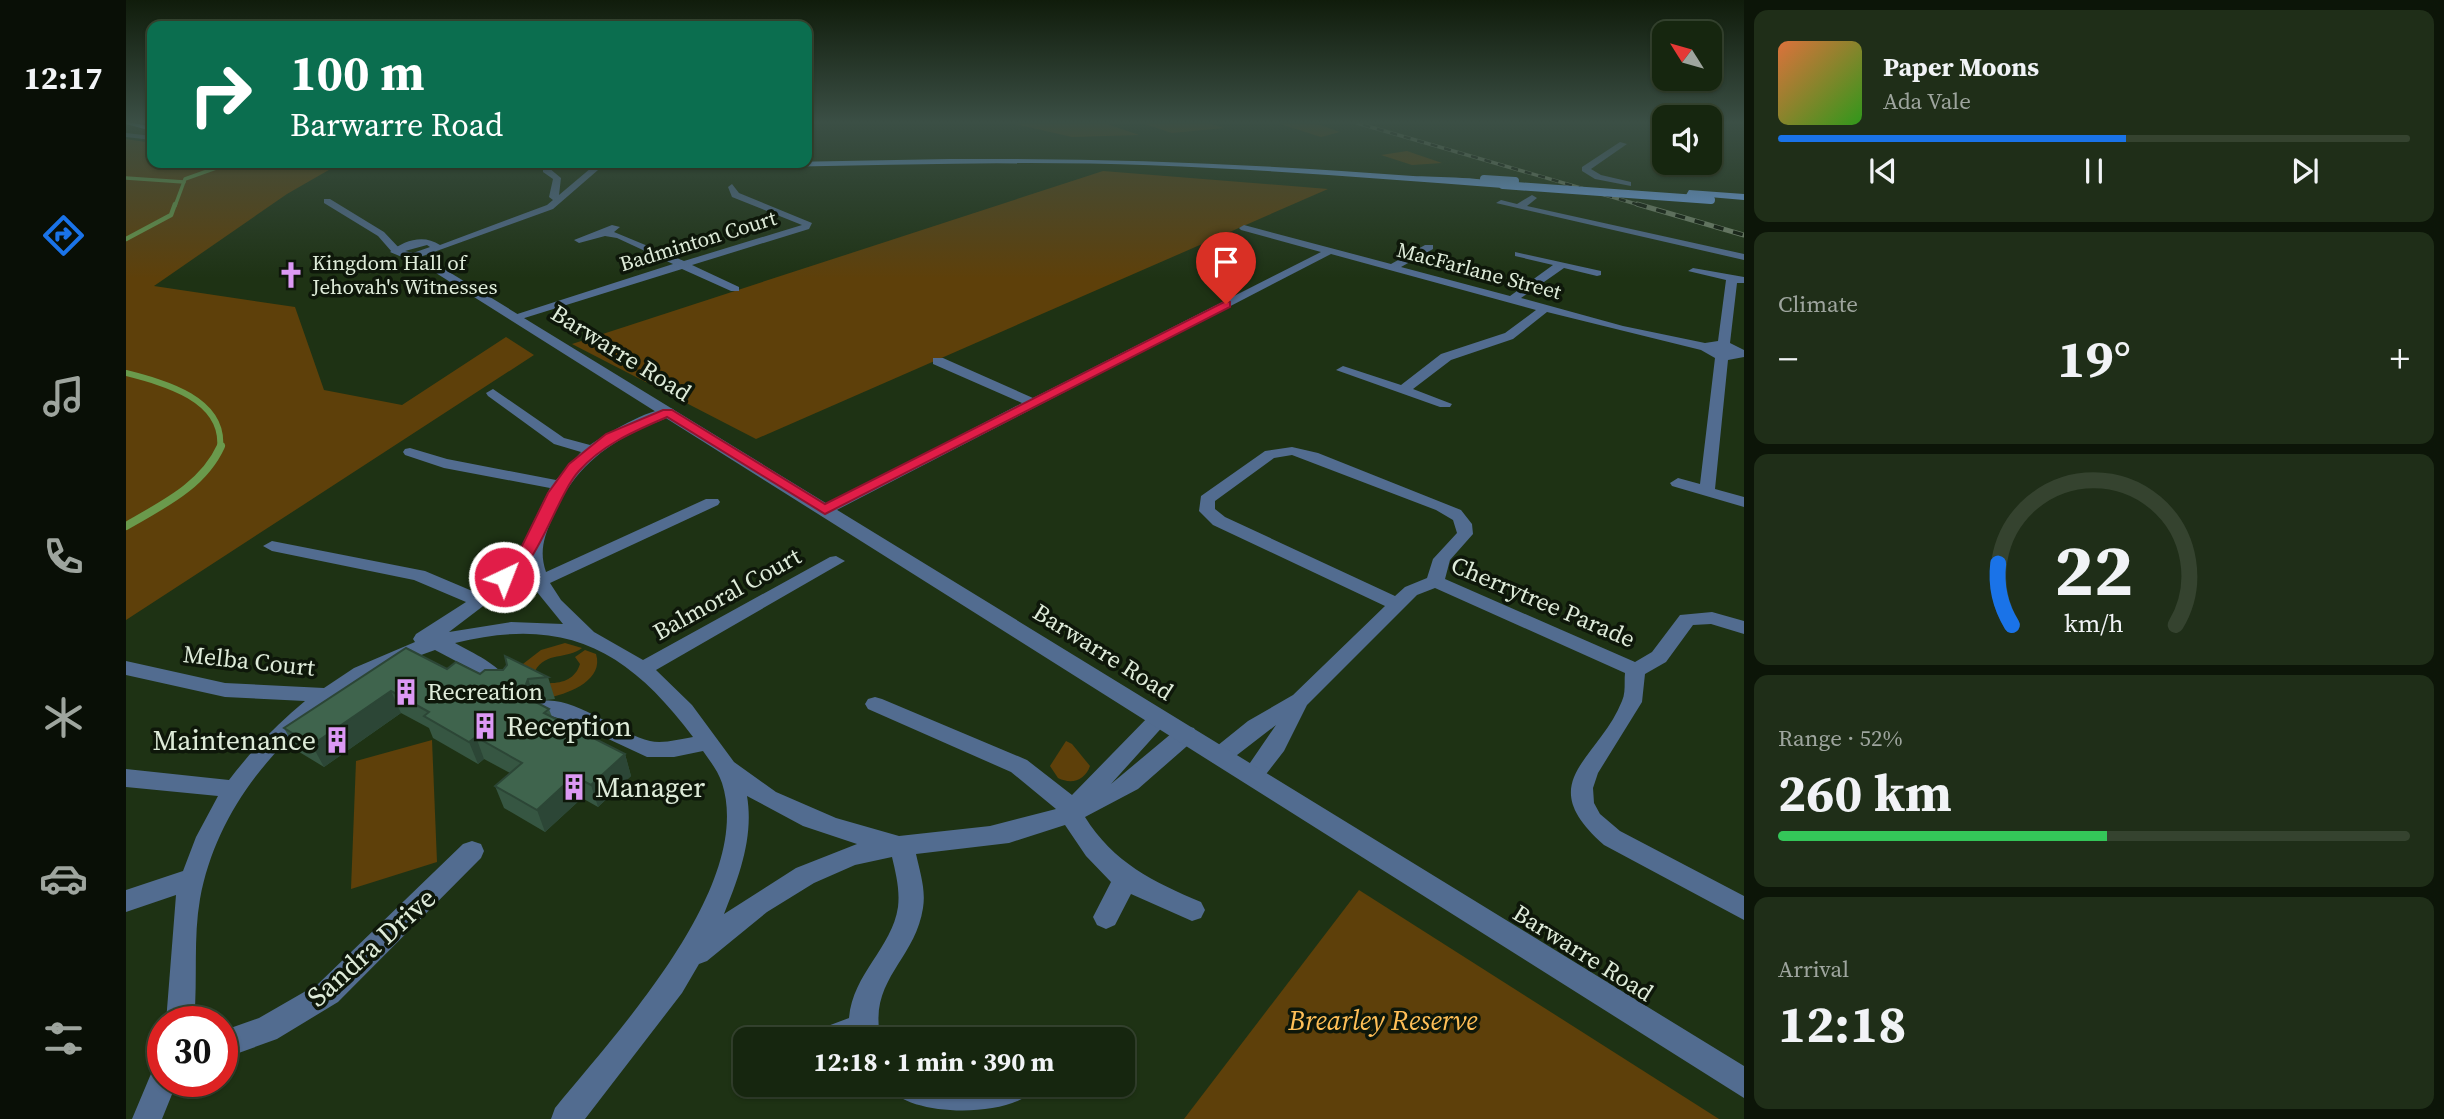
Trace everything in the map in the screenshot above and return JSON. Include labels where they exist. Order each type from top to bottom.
[{"type":"main road","points":[[1304,173],[1744,200]]},
{"type":"main road","points":[[1396,173],[1689,193],[1744,200]]},
{"type":"street","points":[[551,173],[557,178],[554,197]]},
{"type":"street","points":[[531,215],[579,173]]},
{"type":"street","points":[[327,201],[381,233],[416,243],[433,253],[531,215],[561,200],[587,173]]},
{"type":"street","points":[[1592,173],[1628,184]]},
{"type":"street","name":"Badminton Court","points":[[514,317],[806,227],[807,223],[735,195],[732,187]]},
{"type":"street","points":[[1519,207],[1532,198]]},
{"type":"street","points":[[1501,203],[1744,257]]},
{"type":"street","points":[[579,240],[606,233],[618,225]]},
{"type":"street","name":"MacFarlane Street","points":[[1244,228],[1544,309],[1742,354]]},
{"type":"street","name":"Barwarre Road","points":[[381,233],[397,254],[407,256],[433,253],[514,317],[1744,1083]]},
{"type":"street","points":[[606,233],[621,236],[735,289]]},
{"type":"street","points":[[396,250],[416,243]]},
{"type":"street","points":[[1391,268],[1429,247]]},
{"type":"street","points":[[825,510],[1330,251]]},
{"type":"street","points":[[1520,254],[1597,273]]},
{"type":"street","points":[[1511,300],[1562,264]]},
{"type":"street","points":[[1693,271],[1738,279],[1723,350],[1707,492]]},
{"type":"street","points":[[1403,390],[1446,357],[1509,336],[1544,309]]},
{"type":"street","points":[[937,361],[1033,403]]},
{"type":"street","points":[[1343,370],[1445,404]]},
{"type":"street","points":[[493,393],[559,441],[593,451]]},
{"type":"street","points":[[181,1006],[184,916],[192,879],[212,829],[234,789],[285,729],[325,695],[443,627],[522,560],[560,485],[593,451],[672,415]]},
{"type":"street","points":[[1397,604],[1215,519],[1206,509],[1207,499],[1270,454],[1292,451],[1309,454],[1442,507],[1461,519],[1466,526],[1465,534],[1442,559],[1436,581]]},
{"type":"street","points":[[410,452],[444,463],[560,485]]},
{"type":"street","points":[[1678,483],[1744,502]]},
{"type":"street","points":[[540,581],[712,502]]},
{"type":"street","points":[[537,533],[533,553],[540,581],[560,610],[597,641],[642,669],[678,704],[730,773],[737,796],[733,846],[706,928],[693,954],[566,1119]]},
{"type":"street","points":[[272,546],[419,575],[477,600]]},
{"type":"street","name":"Balmoral Court","points":[[642,669],[836,561]]},
{"type":"street","name":"Cherrytree Parade","points":[[1220,755],[1256,727],[1300,700],[1411,591],[1436,581],[1636,670],[1659,657],[1687,619],[1712,618],[1744,628]]},
{"type":"street","points":[[383,661],[437,642],[484,631],[517,628],[570,632],[597,641]]},
{"type":"street","points":[[437,642],[478,664],[502,685]]},
{"type":"street","name":"Melba Court","points":[[126,668],[217,688],[325,695]]},
{"type":"street","points":[[1636,670],[1636,691],[1632,702],[1581,786],[1583,809],[1612,838],[1744,909]]},
{"type":"street","name":"Cherrytree Parade","points":[[1252,775],[1276,745],[1300,700]]},
{"type":"street","points":[[875,704],[1019,766],[1071,810],[1090,847],[1125,880],[1192,910]]},
{"type":"street","points":[[545,707],[581,717],[647,749],[712,750],[741,780],[765,796],[816,820],[902,847]]},
{"type":"street","points":[[1071,810],[1159,718]]},
{"type":"street","points":[[665,992],[712,938],[772,897],[809,876],[861,853],[995,836],[1027,828],[1122,789],[1186,734]]},
{"type":"street","points":[[126,778],[234,789]]},
{"type":"street","points":[[865,1027],[866,992],[898,940],[910,909],[911,892],[902,847]]},
{"type":"street","name":"Sandra Drive","points":[[238,1039],[276,1025],[328,993],[472,851]]},
{"type":"street","points":[[126,901],[192,879]]},
{"type":"street","points":[[1106,917],[1125,880]]},
{"type":"street","points":[[147,1119],[156,1097]]},
{"type":"street","points":[[922,1097],[942,1109],[964,1115],[1003,1097]]},
{"type":"green space","points":[[126,173],[323,173],[287,194],[154,286],[295,307],[324,390],[402,405],[506,337],[534,355],[126,620]]},
{"type":"green space","points":[[1096,173],[1131,173],[1328,189],[756,439],[572,344]]},
{"type":"green space","points":[[565,643],[582,648],[551,658],[535,671],[519,667],[541,650]]},
{"type":"green space","points":[[585,650],[596,654],[597,663],[591,678],[568,692],[551,697],[545,683],[562,682],[575,674],[580,664],[575,657]]},
{"type":"green space","points":[[432,740],[437,862],[351,889],[356,761]]},
{"type":"green space","points":[[1066,741],[1072,744],[1090,766],[1085,775],[1073,781],[1058,778],[1050,766]]},
{"type":"green space","name":"Brearley Reserve","points":[[1359,890],[1719,1119],[1184,1119]]},
{"type":"building","points":[[406,648],[447,669],[456,662],[480,674],[485,670],[503,670],[507,665],[505,656],[548,677],[528,679],[525,687],[529,692],[524,696],[549,709],[544,713],[625,754],[591,785],[574,776],[537,810],[495,786],[522,763],[476,737],[469,742],[424,716],[429,712],[391,691],[312,745],[284,728]]},
{"type":"waterway","points":[[184,182],[185,179],[201,173]]},
{"type":"waterway","points":[[126,178],[184,182]]},
{"type":"waterway","points":[[175,206],[184,182]]},
{"type":"waterway","points":[[126,239],[171,215],[175,204]]},
{"type":"waterway","points":[[126,373],[174,388],[203,405],[213,417],[219,431],[220,448]]},
{"type":"waterway","points":[[126,526],[193,483],[220,448]]},
{"type":"railway","points":[[1530,173],[1643,206]]},
{"type":"railway","points":[[1637,204],[1744,235]]},
{"type":"place","name":"Kingdom Hall of Jehovah's Witnesses","points":[[291,275]]},
{"type":"place","name":"Recreation","points":[[406,692]]},
{"type":"place","name":"Reception","points":[[485,726]]},
{"type":"place","name":"Maintenance","points":[[337,740]]},
{"type":"place","name":"Manager","points":[[574,787]]},
{"type":"route","points":[[504,577],[526,554],[555,493],[574,467],[611,437],[668,412],[825,510],[1226,304]]}]
